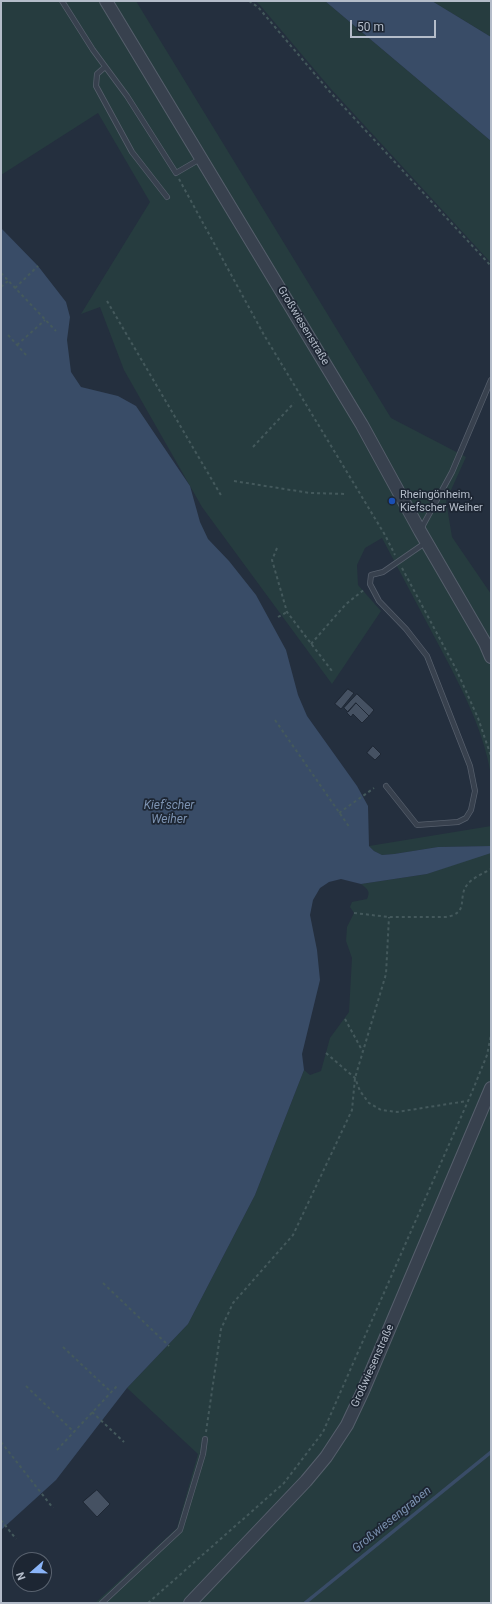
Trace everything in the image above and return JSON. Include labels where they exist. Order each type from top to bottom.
[{"type":"street","name":"Großwiesenstraße","points":[[106,1],[362,425],[420,531],[485,643],[491,657]]},
{"type":"street","name":"Großwiesenstraße","points":[[190,1603],[306,1481],[326,1456],[347,1425],[363,1391],[491,1088]]},
{"type":"lane","points":[[62,1],[127,96],[176,173],[202,158]]},
{"type":"lane","points":[[106,66],[97,74],[96,86],[132,152],[167,197]]},
{"type":"lane","points":[[420,531],[452,472],[491,380]]},
{"type":"lane","points":[[386,786],[417,825],[458,822],[466,818],[471,810],[475,791],[470,766],[427,656],[406,629],[379,601],[370,584],[371,575],[383,572],[427,542]]},
{"type":"lane","points":[[102,1603],[180,1530],[203,1454],[205,1439]]},
{"type":"path","points":[[248,1],[258,7],[330,92],[491,266]]},
{"type":"path","points":[[176,173],[264,335],[385,535],[456,669],[478,718],[491,756]]},
{"type":"path","points":[[15,288],[38,266]]},
{"type":"path","points":[[1,273],[56,331]]},
{"type":"path","points":[[1,287],[8,281]]},
{"type":"path","points":[[107,301],[222,497]]},
{"type":"path","points":[[17,345],[45,320]]},
{"type":"path","points":[[8,336],[27,356]]},
{"type":"path","points":[[254,447],[294,403]]},
{"type":"path","points":[[234,481],[310,493],[347,494]]},
{"type":"path","points":[[276,548],[272,560],[287,612],[332,671]]},
{"type":"path","points":[[311,644],[346,604],[370,584]]},
{"type":"path","points":[[278,617],[287,612]]},
{"type":"path","points":[[275,720],[350,828]]},
{"type":"path","points":[[339,813],[374,788]]},
{"type":"path","points":[[354,913],[389,917],[453,916],[458,913],[461,907],[466,886],[470,881],[491,869]]},
{"type":"path","points":[[205,1439],[221,1329],[233,1303],[293,1235],[352,1110],[355,1078],[386,974],[389,917]]},
{"type":"path","points":[[345,1019],[363,1052]]},
{"type":"path","points":[[148,1603],[284,1483],[323,1432],[468,1101],[487,1055],[491,1035]]},
{"type":"path","points":[[326,1053],[355,1078],[360,1090],[369,1103],[381,1110],[397,1112],[468,1101]]},
{"type":"path","points":[[103,1283],[169,1346]]},
{"type":"path","points":[[63,1347],[111,1392]]},
{"type":"path","points":[[26,1386],[74,1432]]},
{"type":"path","points":[[57,1450],[117,1386]]},
{"type":"path","points":[[92,1412],[124,1442]]},
{"type":"path","points":[[1,1442],[53,1508]]},
{"type":"path","points":[[1,1520],[16,1539]]},
{"type":"green space","points":[[1,1],[136,1],[391,418],[466,457],[446,501],[452,537],[491,594],[491,775],[482,740],[469,706],[453,672],[382,538],[365,548],[357,565],[358,585],[381,611],[332,684],[202,507],[124,370],[100,307],[81,314],[150,202],[98,113],[1,175]]},
{"type":"green space","points":[[255,1],[325,1],[491,141],[491,263],[331,89]]},
{"type":"green space","points":[[432,1],[491,1],[491,37]]},
{"type":"green space","points":[[491,826],[491,846],[438,847],[382,855],[374,851],[369,846]]},
{"type":"green space","points":[[487,853],[491,853],[491,1603],[95,1603],[177,1528],[198,1454],[127,1388],[188,1324],[255,1195],[304,1070],[310,1075],[321,1071],[330,1038],[349,1012],[352,958],[346,941],[347,927],[354,913],[350,907],[352,902],[367,899],[369,894],[368,890],[361,884],[427,874]]},
{"type":"water","points":[[325,1],[432,1],[491,37],[491,141]]},
{"type":"water","name":"Kief'scher Weiher","points":[[1,228],[38,266],[66,302],[70,317],[67,340],[71,372],[81,387],[118,396],[136,406],[190,486],[200,522],[208,539],[229,561],[256,595],[286,650],[298,695],[307,716],[357,786],[368,806],[369,846],[374,851],[382,855],[438,847],[491,846],[491,853],[427,874],[361,884],[341,879],[329,882],[320,888],[313,900],[310,915],[317,950],[320,980],[302,1054],[304,1070],[255,1195],[188,1324],[127,1388],[56,1480],[1,1530]]},
{"type":"building","points":[[348,689],[354,693],[341,709],[335,704]]},
{"type":"building","points":[[357,694],[374,710],[369,716],[356,703],[348,712],[344,708]]},
{"type":"building","points":[[356,703],[369,716],[362,723],[353,714],[351,717],[347,713]]},
{"type":"building","points":[[373,746],[381,754],[375,760],[367,753]]},
{"type":"building","points":[[97,1490],[110,1504],[97,1517],[83,1502]]},
{"type":"waterway","name":"Großwiesengraben","points":[[305,1603],[491,1452]]},
{"type":"place","name":"Rheingönheim, Kiefscher Weiher","points":[[392,501]]}]
